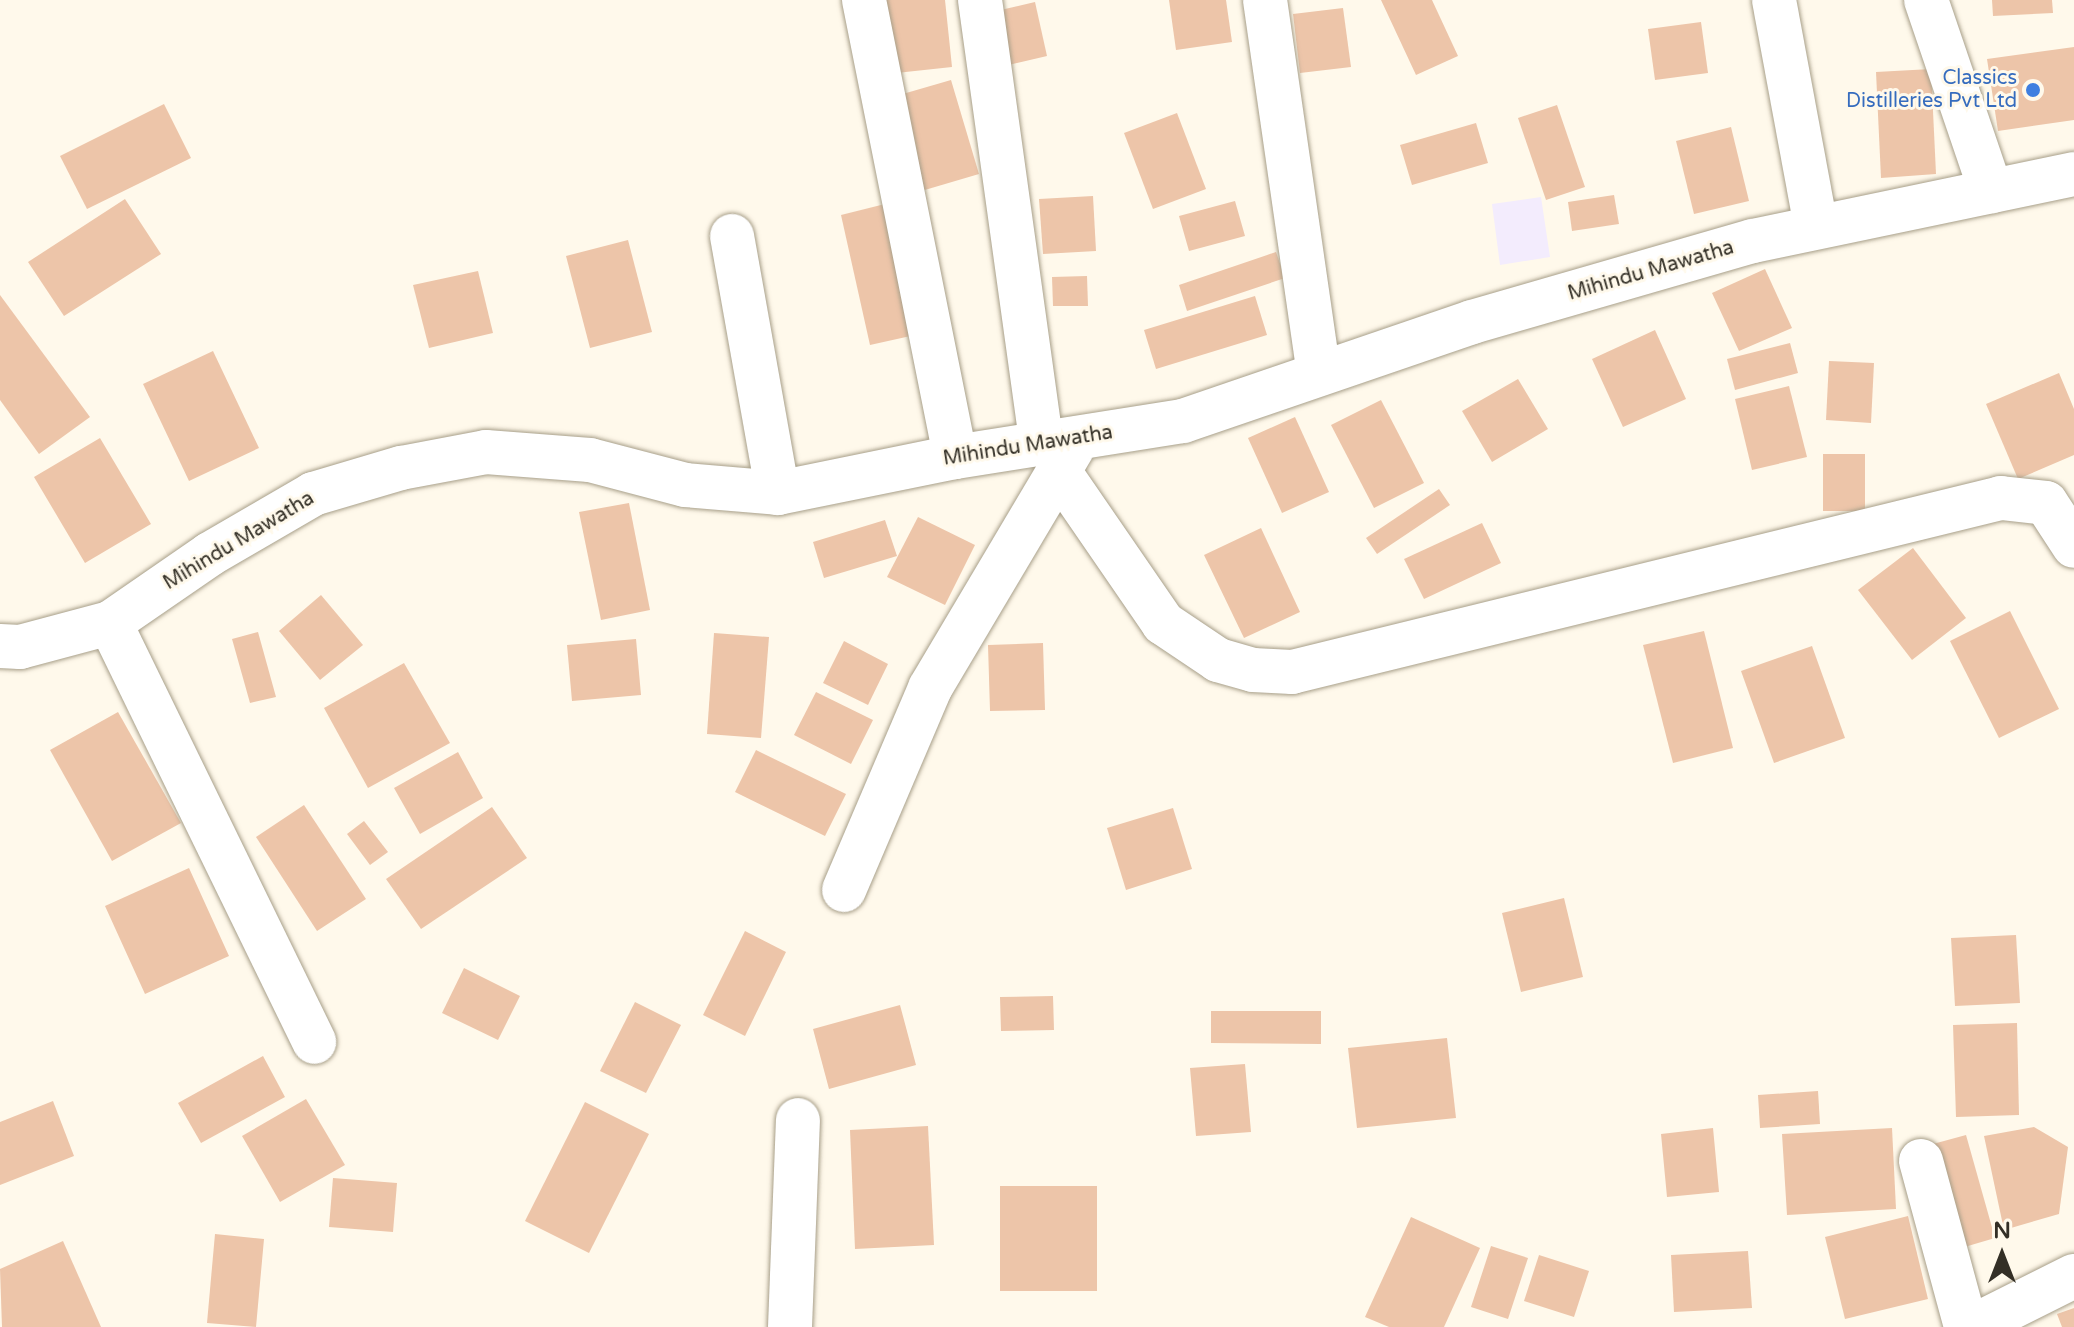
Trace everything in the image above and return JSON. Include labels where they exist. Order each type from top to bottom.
[{"type":"street","points":[[864,0],[955,457]]},
{"type":"street","points":[[980,0],[1060,451],[1163,623],[1218,660],[1253,670],[1292,672],[2001,498],[2046,503],[2074,546]]},
{"type":"street","points":[[1265,0],[1319,373]]},
{"type":"street","points":[[1774,0],[1816,226]]},
{"type":"street","points":[[1926,0],[1991,191]]},
{"type":"street","name":"Mihindu Mawatha","points":[[0,646],[20,647],[110,623],[210,554],[313,494],[401,468],[486,452],[590,460],[685,485],[778,493],[955,457],[1060,451],[1183,421],[1472,322],[1753,241],[2074,174]]},
{"type":"street","points":[[732,236],[778,493]]},
{"type":"street","points":[[844,890],[930,688],[1060,451]]},
{"type":"street","points":[[110,623],[314,1042]]},
{"type":"street","points":[[790,1327],[798,1120]]},
{"type":"street","points":[[1921,1161],[1966,1327]]},
{"type":"street","points":[[1972,1327],[2074,1276]]},
{"type":"shaded area","points":[[1541,197],[1550,257],[1500,265],[1492,204]]},
{"type":"building","points":[[880,0],[945,0],[952,67],[887,74]]},
{"type":"building","points":[[1169,0],[1226,0],[1232,42],[1176,50]]},
{"type":"building","points":[[1381,0],[1432,0],[1458,56],[1416,75]]},
{"type":"building","points":[[1992,0],[2052,0],[2053,13],[1993,16]]},
{"type":"building","points":[[1035,2],[1047,56],[1004,66],[992,12]]},
{"type":"building","points":[[1343,8],[1351,67],[1300,73],[1293,14]]},
{"type":"building","points":[[1701,22],[1708,73],[1655,80],[1648,29]]},
{"type":"building","name":"Classics Distilleries Pvt Ltd","points":[[2074,47],[2074,120],[1998,131],[1987,59]]},
{"type":"building","points":[[1931,69],[1936,174],[1881,178],[1876,72]]},
{"type":"building","points":[[951,80],[979,174],[918,192],[889,98]]},
{"type":"building","points":[[164,104],[191,158],[87,209],[60,156]]},
{"type":"building","points":[[1557,105],[1585,187],[1546,200],[1518,118]]},
{"type":"building","points":[[1177,113],[1206,189],[1153,209],[1124,133]]},
{"type":"building","points":[[1476,123],[1488,163],[1412,185],[1400,145]]},
{"type":"building","points":[[1731,127],[1749,201],[1694,214],[1676,141]]},
{"type":"building","points":[[1614,195],[1619,224],[1572,231],[1568,202]]},
{"type":"building","points":[[1093,196],[1096,251],[1043,254],[1039,199]]},
{"type":"building","points":[[125,199],[161,254],[64,316],[28,262]]},
{"type":"building","points":[[1235,201],[1245,236],[1189,251],[1179,216]]},
{"type":"building","points":[[885,204],[915,335],[870,345],[841,215]]},
{"type":"building","points":[[628,240],[652,332],[590,348],[566,256]]},
{"type":"building","points":[[1276,252],[1285,278],[1187,311],[1179,285]]},
{"type":"building","points":[[1765,269],[1792,328],[1739,351],[1712,293]]},
{"type":"building","points":[[478,271],[493,333],[429,348],[413,285]]},
{"type":"building","points":[[1087,276],[1088,306],[1053,306],[1052,277]]},
{"type":"building","points":[[0,295],[90,417],[39,454],[0,400]]},
{"type":"building","points":[[1255,296],[1267,335],[1156,369],[1144,330]]},
{"type":"building","points":[[1655,330],[1686,399],[1623,427],[1592,359]]},
{"type":"building","points":[[1790,343],[1798,373],[1735,390],[1727,359]]},
{"type":"building","points":[[213,351],[259,448],[189,481],[143,384]]},
{"type":"building","points":[[1829,361],[1874,363],[1871,423],[1826,420]]},
{"type":"building","points":[[2059,373],[2074,409],[2074,455],[2018,479],[1986,404]]},
{"type":"building","points":[[1518,379],[1548,429],[1492,462],[1462,411]]},
{"type":"building","points":[[1789,386],[1807,457],[1752,470],[1735,399]]},
{"type":"building","points":[[1381,400],[1424,483],[1374,508],[1331,425]]},
{"type":"building","points":[[1295,417],[1329,492],[1282,513],[1248,438]]},
{"type":"building","points":[[100,438],[151,524],[85,563],[34,477]]},
{"type":"building","points":[[1823,454],[1865,454],[1865,511],[1823,511]]},
{"type":"building","points":[[1439,489],[1450,505],[1377,554],[1366,538]]},
{"type":"building","points":[[629,503],[650,610],[601,620],[579,512]]},
{"type":"building","points":[[918,517],[975,545],[945,605],[887,577]]},
{"type":"building","points":[[885,520],[897,556],[824,578],[813,542]]},
{"type":"building","points":[[1482,523],[1501,563],[1424,599],[1404,559]]},
{"type":"building","points":[[1261,528],[1300,612],[1244,638],[1204,555]]},
{"type":"building","points":[[1913,548],[1966,618],[1912,660],[1858,590]]},
{"type":"building","points":[[321,595],[363,645],[320,680],[279,631]]},
{"type":"building","points":[[2010,611],[2059,709],[1999,738],[1950,641]]},
{"type":"building","points":[[1704,631],[1733,748],[1673,763],[1643,645]]},
{"type":"building","points":[[258,632],[276,697],[250,703],[232,639]]},
{"type":"building","points":[[714,633],[769,637],[761,738],[707,734]]},
{"type":"building","points":[[636,639],[641,695],[572,701],[567,645]]},
{"type":"building","points":[[844,641],[888,664],[868,705],[823,683]]},
{"type":"building","points":[[1043,643],[1045,710],[990,711],[988,645]]},
{"type":"building","points":[[1812,646],[1845,738],[1774,763],[1741,671]]},
{"type":"building","points":[[404,663],[450,743],[368,788],[324,708]]},
{"type":"building","points":[[816,692],[873,720],[851,764],[794,735]]},
{"type":"building","points":[[118,712],[181,823],[112,861],[50,750]]},
{"type":"building","points":[[756,750],[846,794],[825,836],[735,792]]},
{"type":"building","points":[[458,752],[483,798],[420,834],[394,788]]},
{"type":"building","points":[[304,805],[366,899],[317,931],[256,837]]},
{"type":"building","points":[[492,807],[527,858],[421,929],[386,879]]},
{"type":"building","points":[[1173,808],[1192,869],[1126,890],[1107,828]]},
{"type":"building","points":[[364,821],[388,852],[370,865],[347,834]]},
{"type":"building","points":[[189,868],[229,956],[145,994],[105,906]]},
{"type":"building","points":[[1564,898],[1583,977],[1521,992],[1502,913]]},
{"type":"building","points":[[745,931],[786,952],[745,1036],[703,1015]]},
{"type":"building","points":[[2016,935],[2020,1003],[1955,1006],[1951,938]]},
{"type":"building","points":[[464,968],[520,996],[498,1040],[442,1013]]},
{"type":"building","points":[[1053,996],[1054,1030],[1001,1031],[1000,997]]},
{"type":"building","points":[[635,1002],[681,1025],[646,1093],[600,1071]]},
{"type":"building","points":[[900,1005],[916,1065],[829,1089],[813,1029]]},
{"type":"building","points":[[1211,1011],[1321,1011],[1321,1044],[1211,1043]]},
{"type":"building","points":[[2017,1023],[2019,1115],[1956,1117],[1953,1025]]},
{"type":"building","points":[[1447,1038],[1456,1118],[1357,1128],[1348,1048]]},
{"type":"building","points":[[263,1056],[285,1097],[201,1143],[178,1103]]},
{"type":"building","points":[[1245,1064],[1251,1132],[1196,1136],[1190,1068]]},
{"type":"building","points":[[1818,1091],[1820,1124],[1760,1128],[1758,1095]]},
{"type":"building","points":[[306,1099],[345,1165],[280,1202],[242,1136]]},
{"type":"building","points":[[53,1101],[74,1156],[0,1185],[0,1122]]},
{"type":"building","points":[[585,1102],[649,1134],[589,1253],[525,1221]]},
{"type":"building","points":[[928,1126],[934,1245],[855,1249],[850,1130]]},
{"type":"building","points":[[2034,1127],[2068,1147],[2059,1214],[2004,1230],[1984,1136]]},
{"type":"building","points":[[1713,1128],[1719,1192],[1667,1197],[1661,1134]]},
{"type":"building","points":[[1892,1128],[1896,1209],[1787,1215],[1782,1134]]},
{"type":"building","points":[[1966,1135],[1995,1238],[1951,1251],[1922,1147]]},
{"type":"building","points":[[333,1178],[397,1183],[393,1232],[329,1227]]},
{"type":"building","points":[[1000,1186],[1097,1186],[1097,1291],[1000,1291]]},
{"type":"building","points":[[1908,1216],[1928,1299],[1845,1319],[1825,1237]]},
{"type":"building","points":[[1411,1217],[1480,1248],[1444,1327],[1389,1327],[1365,1317]]},
{"type":"building","points":[[215,1234],[264,1239],[256,1327],[207,1323]]},
{"type":"building","points":[[63,1241],[101,1327],[2,1327],[0,1269]]},
{"type":"building","points":[[1491,1246],[1528,1258],[1508,1319],[1471,1307]]},
{"type":"building","points":[[1748,1251],[1752,1308],[1674,1312],[1671,1255]]},
{"type":"building","points":[[1539,1255],[1589,1271],[1574,1317],[1524,1301]]},
{"type":"building","points":[[2074,1308],[2074,1327],[2062,1327],[2057,1314]]},
{"type":"place","name":"Classics Distilleries Pvt Ltd","points":[[2033,90]]}]
